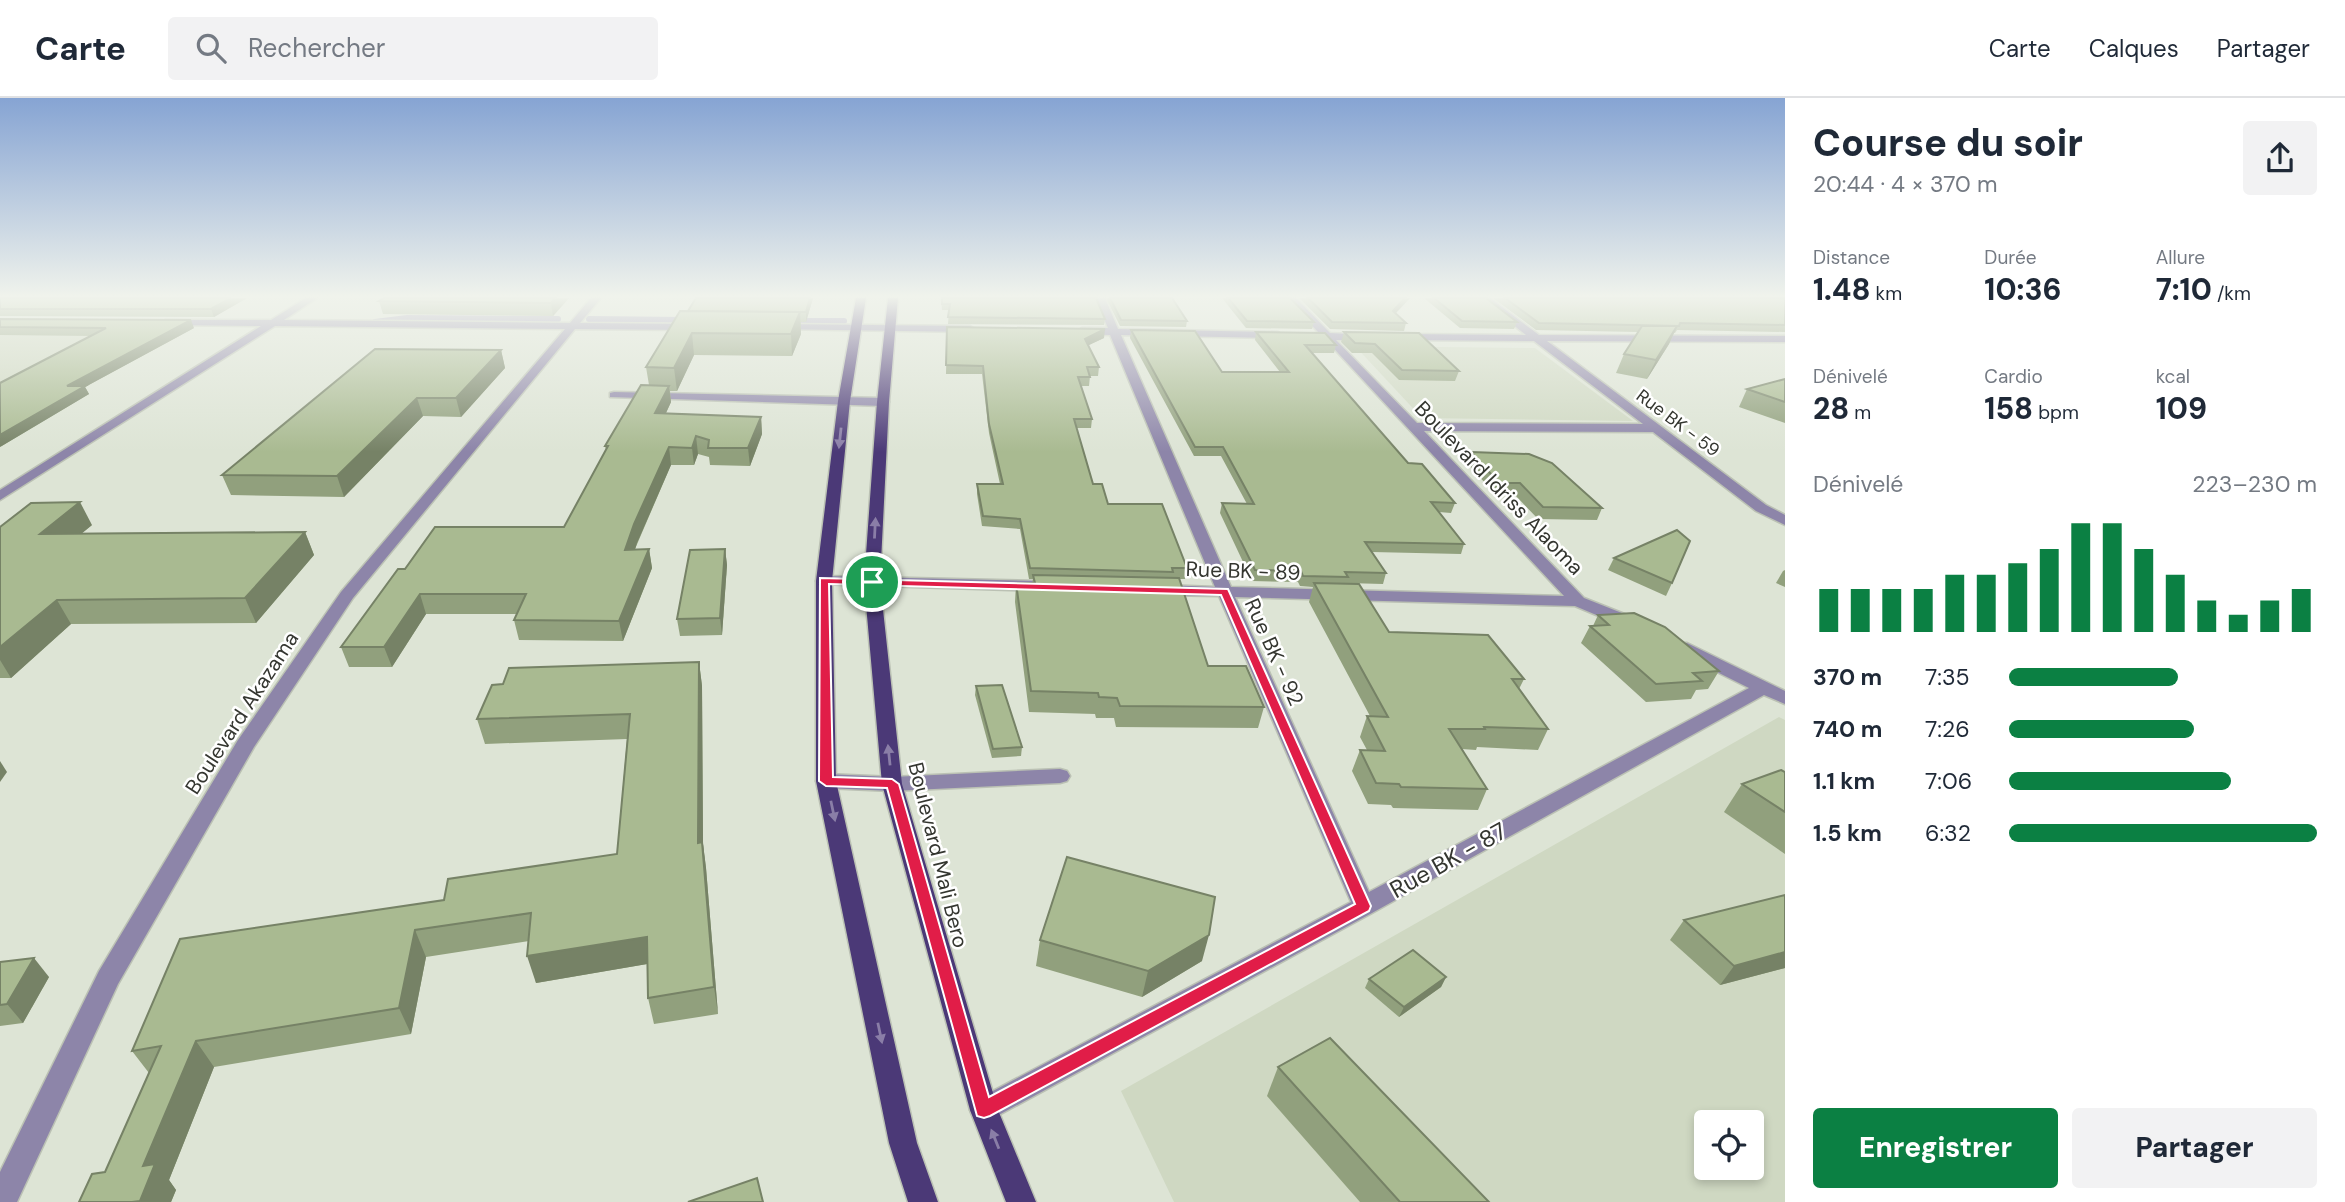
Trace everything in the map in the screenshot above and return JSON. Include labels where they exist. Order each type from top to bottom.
[{"type":"main road","points":[[851,350],[824,581],[826,781],[903,1143],[923,1202]]},
{"type":"main road","name":"Boulevard Mali Bero","points":[[888,350],[872,582],[892,784],[984,1110],[1021,1202]]},
{"type":"street","points":[[0,496],[233,350]]},
{"type":"street","name":"Boulevard Akazama","points":[[1,1202],[108,978],[245,745],[347,595],[553,350]]},
{"type":"street","name":"Rue BK - 92","points":[[1122,350],[1363,906]]},
{"type":"street","name":"Boulevard Idriss Alaoma","points":[[1339,350],[1578,601],[1646,630]]},
{"type":"street","name":"Rue BK - 59","points":[[1553,350],[1760,508],[1785,521]]},
{"type":"street","points":[[614,395],[883,402]]},
{"type":"street","points":[[1412,427],[1656,428]]},
{"type":"street","points":[[0,478],[26,478]]},
{"type":"street","points":[[824,581],[1062,587]]},
{"type":"street","name":"Rue BK - 89","points":[[1143,589],[1578,601]]},
{"type":"street","points":[[1670,642],[1785,698]]},
{"type":"street","name":"Rue BK - 87","points":[[984,1110],[1764,687]]},
{"type":"street","points":[[826,781],[892,784],[1060,776]]},
{"type":"shaded area","points":[[0,350],[83,350],[0,394]]},
{"type":"shaded area","points":[[1358,350],[1537,350],[1633,421],[1422,418]]},
{"type":"shaded area","points":[[1779,717],[1785,720],[1785,1202],[1174,1202],[1121,1091]]},
{"type":"building","points":[[65,350],[136,350],[67,386],[85,386],[0,435],[0,383]]},
{"type":"building","points":[[374,350],[501,350],[456,398],[417,398],[337,476],[222,475]]},
{"type":"building","points":[[657,350],[684,350],[674,368],[646,367]]},
{"type":"building","points":[[946,350],[1090,350],[1099,367],[1087,367],[1090,377],[1078,377],[1092,419],[1074,419],[1093,484],[1102,484],[1108,504],[1162,504],[1187,568],[1172,568],[1173,572],[1030,568],[1020,519],[983,516],[977,484],[1003,484],[989,424],[983,366],[946,365]]},
{"type":"building","points":[[1142,350],[1207,350],[1222,372],[1289,372],[1270,350],[1309,350],[1408,463],[1422,464],[1455,503],[1431,502],[1464,544],[1365,542],[1386,573],[1345,572],[1348,577],[1303,576],[1301,571],[1255,570],[1222,503],[1254,504],[1223,447],[1195,447]]},
{"type":"building","points":[[1381,350],[1436,350],[1459,371],[1402,370]]},
{"type":"building","points":[[1627,350],[1662,350],[1656,360],[1624,354]]},
{"type":"building","points":[[1785,379],[1785,402],[1747,389]]},
{"type":"building","points":[[641,385],[669,386],[655,413],[761,417],[748,448],[708,448],[709,440],[696,436],[692,448],[669,447],[625,550],[649,549],[619,621],[514,620],[526,594],[420,594],[384,647],[341,647],[398,569],[405,569],[435,527],[564,527],[608,446],[605,446]]},
{"type":"building","points":[[1471,452],[1529,454],[1552,463],[1602,508],[1543,507],[1520,483],[1499,483]]},
{"type":"building","points":[[80,502],[40,534],[305,532],[245,598],[57,600],[0,647],[0,527],[31,503]]},
{"type":"building","points":[[1677,530],[1690,541],[1672,583],[1614,558]]},
{"type":"building","points":[[725,549],[720,618],[677,619],[690,550]]},
{"type":"building","points":[[1033,575],[1179,578],[1208,666],[1246,666],[1264,707],[1120,706],[1117,698],[1099,697],[1098,693],[1031,691],[1016,583],[1035,583]]},
{"type":"building","points":[[1314,583],[1359,584],[1389,632],[1488,635],[1524,679],[1512,679],[1548,729],[1449,729],[1487,789],[1401,787],[1399,784],[1376,783],[1360,750],[1385,751],[1367,716],[1388,717]]},
{"type":"building","points":[[1634,613],[1665,627],[1719,671],[1693,673],[1702,681],[1656,684],[1590,626],[1609,625],[1598,615]]},
{"type":"building","points":[[699,662],[698,843],[702,842],[714,987],[648,998],[647,937],[527,956],[531,913],[415,930],[399,1008],[196,1041],[143,1166],[155,1164],[140,1201],[79,1202],[92,1174],[105,1172],[161,1046],[132,1051],[180,939],[444,900],[448,879],[617,854],[630,714],[477,719],[492,685],[503,684],[509,668]]},
{"type":"building","points":[[1002,685],[1022,747],[993,749],[976,686]]},
{"type":"building","points":[[1781,770],[1785,772],[1785,812],[1742,784]]},
{"type":"building","points":[[1067,857],[1215,897],[1209,935],[1148,971],[1040,940]]},
{"type":"building","points":[[1785,895],[1785,952],[1734,966],[1684,920]]},
{"type":"building","points":[[1413,950],[1446,977],[1404,1007],[1369,979]]},
{"type":"building","points":[[34,958],[7,1004],[0,1005],[0,962]]},
{"type":"building","points":[[1330,1038],[1489,1202],[1400,1202],[1278,1067]]},
{"type":"building","points":[[757,1178],[763,1202],[688,1202]]},
{"type":"route","points":[[824,581],[872,582],[1225,592],[1363,906],[984,1110],[892,784],[826,781],[824,581]]}]
